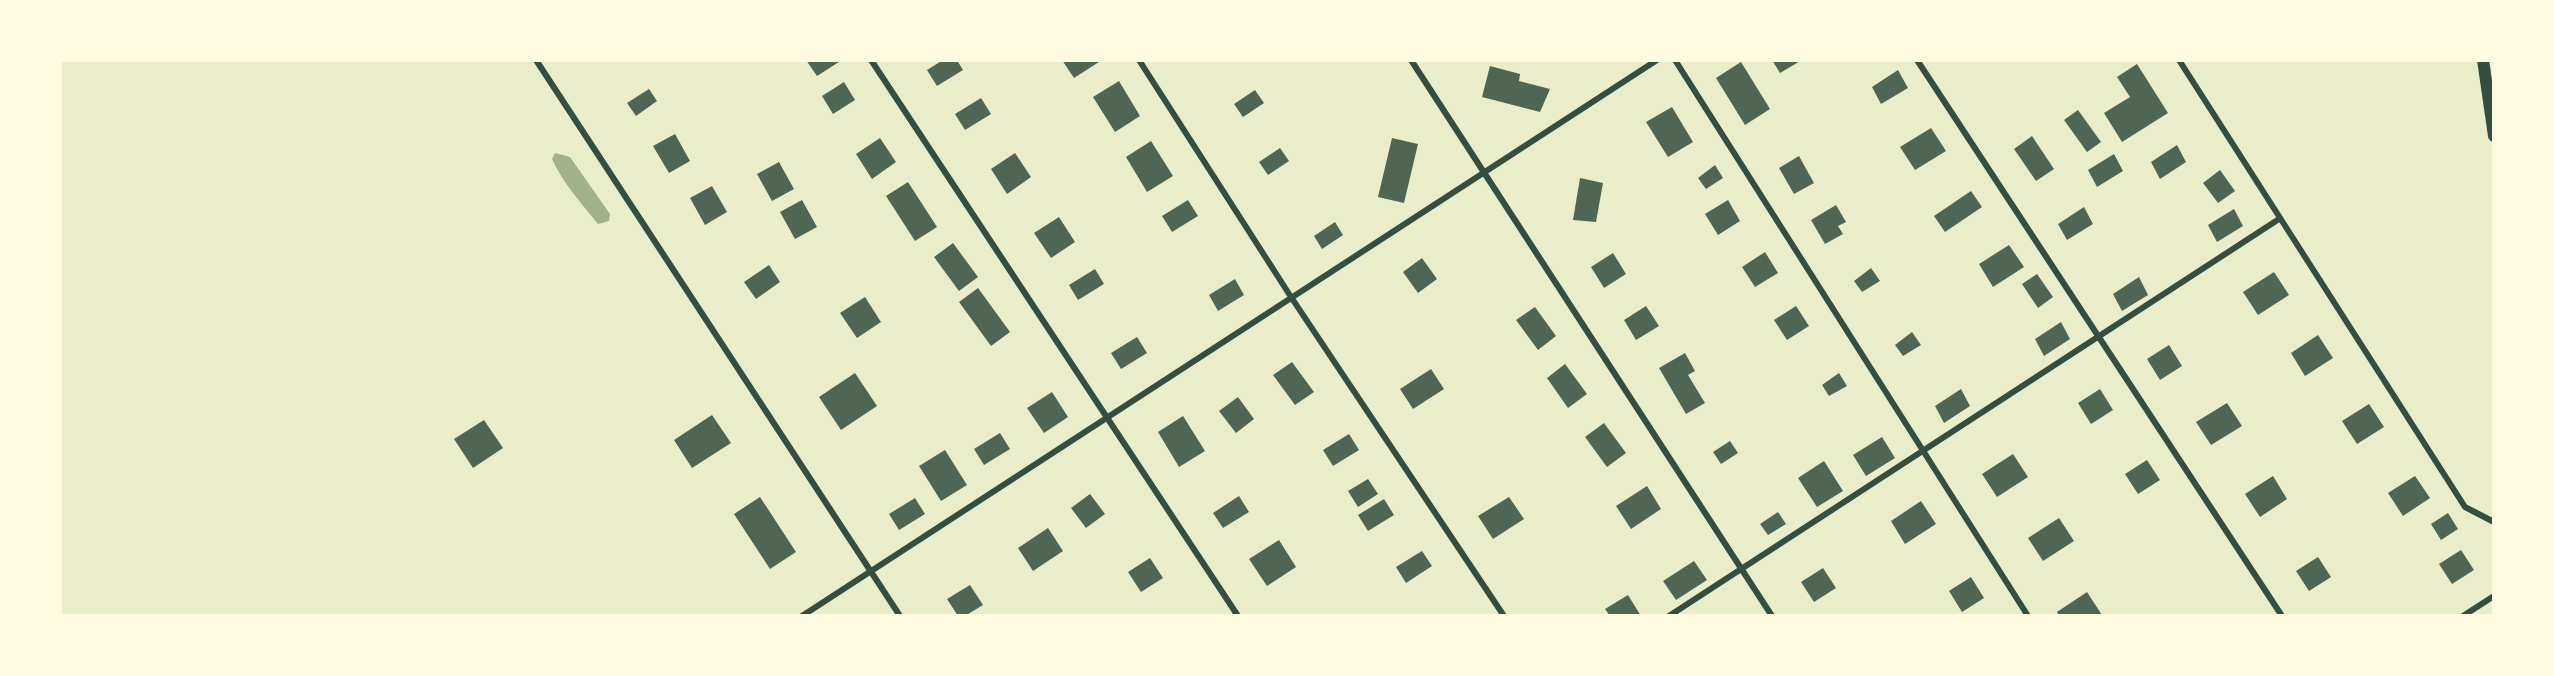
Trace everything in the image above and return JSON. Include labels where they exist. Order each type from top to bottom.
[{"type":"main road","points":[[2482,60],[2494,136]]},
{"type":"street","points":[[536,60],[900,616]]},
{"type":"street","points":[[872,60],[1106,419],[1238,616]]},
{"type":"street","points":[[1139,60],[1291,297],[1504,616]]},
{"type":"street","points":[[1411,60],[1772,616]]},
{"type":"street","points":[[802,616],[1657,60]]},
{"type":"street","points":[[1675,60],[2028,616]]},
{"type":"street","points":[[1917,60],[2282,616]]},
{"type":"street","points":[[2180,60],[2279,219],[2465,507],[2494,522]]},
{"type":"street","points":[[1669,616],[2279,219]]},
{"type":"street","points":[[2463,616],[2494,596]]},
{"type":"shaded area","points":[[555,153],[570,157],[610,214],[609,221],[598,224],[579,201],[556,168],[552,159]]},
{"type":"building","points":[[806,60],[837,60],[839,62],[817,76]]},
{"type":"building","points":[[943,60],[957,60],[963,70],[937,86],[927,70]]},
{"type":"building","points":[[1062,60],[1097,60],[1099,62],[1074,78]]},
{"type":"building","points":[[1772,60],[1802,60],[1780,73]]},
{"type":"building","points":[[1741,62],[1770,109],[1745,125],[1716,78]]},
{"type":"building","points":[[2137,64],[2168,113],[2122,142],[2104,113],[2130,97],[2117,77]]},
{"type":"building","points":[[1490,66],[1520,74],[1519,81],[1550,89],[1540,112],[1482,97]]},
{"type":"building","points":[[1898,70],[1908,88],[1881,104],[1872,87]]},
{"type":"building","points":[[1119,81],[1140,116],[1115,132],[1093,97]]},
{"type":"building","points":[[844,82],[855,100],[833,114],[822,96]]},
{"type":"building","points":[[649,89],[657,101],[636,116],[627,103]]},
{"type":"building","points":[[1255,90],[1264,103],[1243,117],[1234,104]]},
{"type":"building","points":[[981,98],[991,114],[965,130],[955,114]]},
{"type":"building","points":[[1672,107],[1693,142],[1668,157],[1646,122]]},
{"type":"building","points":[[2078,110],[2101,142],[2087,152],[2064,120]]},
{"type":"building","points":[[1931,128],[1946,151],[1915,170],[1900,147]]},
{"type":"building","points":[[675,134],[690,161],[669,173],[653,146]]},
{"type":"building","points":[[2032,136],[2054,169],[2036,181],[2014,149]]},
{"type":"building","points":[[880,138],[896,162],[872,179],[856,154]]},
{"type":"building","points":[[1392,138],[1418,144],[1404,203],[1378,197]]},
{"type":"building","points":[[1151,141],[1173,176],[1147,192],[1126,157]]},
{"type":"building","points":[[2177,145],[2186,162],[2160,179],[2151,162]]},
{"type":"building","points":[[1280,148],[1289,161],[1268,175],[1259,162]]},
{"type":"building","points":[[1015,153],[1031,177],[1007,194],[991,169]]},
{"type":"building","points":[[2114,154],[2123,171],[2097,187],[2088,170]]},
{"type":"building","points":[[1799,156],[1814,183],[1794,194],[1779,168]]},
{"type":"building","points":[[779,162],[794,189],[772,201],[757,174]]},
{"type":"building","points":[[1715,165],[1723,178],[1706,189],[1698,178]]},
{"type":"building","points":[[2220,170],[2235,191],[2218,203],[2203,183]]},
{"type":"building","points":[[1580,178],[1603,183],[1596,222],[1573,220]]},
{"type":"building","points":[[908,182],[937,227],[915,241],[886,196]]},
{"type":"building","points":[[712,186],[727,212],[705,225],[690,198]]},
{"type":"building","points":[[1971,191],[1982,207],[1945,232],[1934,216]]},
{"type":"building","points":[[802,200],[817,227],[795,239],[780,212]]},
{"type":"building","points":[[1188,200],[1198,216],[1172,232],[1162,216]]},
{"type":"building","points":[[1728,200],[1740,221],[1718,235],[1705,214]]},
{"type":"building","points":[[1836,205],[1846,222],[1838,226],[1843,234],[1825,244],[1811,220]]},
{"type":"building","points":[[2084,207],[2093,224],[2067,240],[2058,224]]},
{"type":"building","points":[[2234,209],[2243,226],[2217,242],[2208,225]]},
{"type":"building","points":[[1059,217],[1075,242],[1051,258],[1034,233]]},
{"type":"building","points":[[1335,222],[1343,235],[1322,249],[1314,236]]},
{"type":"building","points":[[953,243],[978,277],[959,291],[934,257]]},
{"type":"building","points":[[2009,245],[2024,267],[1993,287],[1979,264]]},
{"type":"building","points":[[1765,252],[1778,273],[1755,287],[1742,267]]},
{"type":"building","points":[[1613,253],[1626,274],[1604,288],[1591,267]]},
{"type":"building","points":[[1422,258],[1437,279],[1418,293],[1403,272]]},
{"type":"building","points":[[769,265],[780,282],[756,299],[744,282]]},
{"type":"building","points":[[1871,268],[1880,281],[1862,292],[1854,281]]},
{"type":"building","points":[[1095,269],[1104,284],[1078,300],[1069,285]]},
{"type":"building","points":[[2274,272],[2289,295],[2258,315],[2243,292]]},
{"type":"building","points":[[2037,274],[2053,297],[2038,308],[2022,284]]},
{"type":"building","points":[[2139,277],[2148,295],[2122,311],[2113,294]]},
{"type":"building","points":[[1235,279],[1244,295],[1218,311],[1209,295]]},
{"type":"building","points":[[978,288],[1010,332],[991,346],[959,302]]},
{"type":"building","points":[[865,297],[881,322],[857,338],[840,313]]},
{"type":"building","points":[[1646,306],[1659,326],[1636,340],[1624,320]]},
{"type":"building","points":[[1796,306],[1809,326],[1787,340],[1774,320]]},
{"type":"building","points":[[1535,307],[1556,336],[1538,350],[1516,320]]},
{"type":"building","points":[[2061,322],[2070,339],[2044,356],[2035,339]]},
{"type":"building","points":[[1912,332],[1921,345],[1903,356],[1895,345]]},
{"type":"building","points":[[2318,335],[2333,358],[2305,376],[2291,353]]},
{"type":"building","points":[[1137,337],[1147,353],[1121,369],[1111,353]]},
{"type":"building","points":[[2169,345],[2182,366],[2160,380],[2147,359]]},
{"type":"building","points":[[1685,353],[1695,371],[1688,375],[1705,403],[1686,414],[1659,368]]},
{"type":"building","points":[[1292,362],[1314,392],[1295,405],[1273,375]]},
{"type":"building","points":[[1565,364],[1587,394],[1568,408],[1547,378]]},
{"type":"building","points":[[1431,369],[1444,389],[1413,409],[1400,389]]},
{"type":"building","points":[[855,373],[877,406],[841,430],[819,397]]},
{"type":"building","points":[[1839,373],[1847,386],[1829,396],[1822,385]]},
{"type":"building","points":[[1961,389],[1970,406],[1944,423],[1935,406]]},
{"type":"building","points":[[2100,389],[2113,410],[2091,424],[2078,403]]},
{"type":"building","points":[[1052,392],[1068,417],[1044,433],[1027,408]]},
{"type":"building","points":[[1238,397],[1254,419],[1236,433],[1219,411]]},
{"type":"building","points":[[2227,403],[2242,426],[2211,445],[2196,422]]},
{"type":"building","points":[[2369,404],[2384,427],[2357,444],[2342,421]]},
{"type":"building","points":[[712,415],[731,443],[692,468],[674,440]]},
{"type":"building","points":[[1183,416],[1205,451],[1179,467],[1158,432]]},
{"type":"building","points":[[484,420],[503,448],[473,468],[454,439]]},
{"type":"building","points":[[1604,423],[1626,453],[1607,467],[1585,437]]},
{"type":"building","points":[[1000,433],[1010,449],[984,465],[974,449]]},
{"type":"building","points":[[1349,434],[1359,450],[1333,466],[1323,450]]},
{"type":"building","points":[[1882,437],[1895,458],[1866,476],[1853,455]]},
{"type":"building","points":[[1730,441],[1738,453],[1721,464],[1713,452]]},
{"type":"building","points":[[945,450],[967,485],[941,501],[919,466]]},
{"type":"building","points":[[2013,454],[2028,477],[1997,497],[1982,474]]},
{"type":"building","points":[[2147,460],[2160,480],[2138,494],[2125,474]]},
{"type":"building","points":[[1824,461],[1843,491],[1817,507],[1798,478]]},
{"type":"building","points":[[2273,476],[2287,499],[2260,517],[2245,494]]},
{"type":"building","points":[[2415,476],[2430,498],[2403,516],[2388,493]]},
{"type":"building","points":[[1368,479],[1378,494],[1358,507],[1348,491]]},
{"type":"building","points":[[1647,486],[1661,509],[1631,529],[1616,506]]},
{"type":"building","points":[[1090,494],[1105,514],[1086,528],[1071,508]]},
{"type":"building","points":[[1239,496],[1249,512],[1223,528],[1213,513]]},
{"type":"building","points":[[760,497],[796,552],[770,569],[734,514]]},
{"type":"building","points":[[1509,497],[1524,519],[1493,539],[1478,516]]},
{"type":"building","points":[[915,498],[925,514],[899,530],[889,514]]},
{"type":"building","points":[[1384,499],[1394,515],[1368,531],[1358,515]]},
{"type":"building","points":[[1921,501],[1936,524],[1905,544],[1891,521]]},
{"type":"building","points":[[1778,512],[1786,524],[1768,535],[1760,524]]},
{"type":"building","points":[[2448,513],[2458,529],[2441,540],[2431,524]]},
{"type":"building","points":[[2059,518],[2074,541],[2043,561],[2028,538]]},
{"type":"building","points":[[1048,528],[1063,551],[1033,571],[1018,548]]},
{"type":"building","points":[[1279,540],[1296,567],[1267,586],[1249,559]]},
{"type":"building","points":[[2461,550],[2474,570],[2452,584],[2439,564]]},
{"type":"building","points":[[1422,551],[1432,566],[1406,583],[1396,567]]},
{"type":"building","points":[[2318,557],[2331,577],[2309,591],[2296,571]]},
{"type":"building","points":[[1150,558],[1163,578],[1141,592],[1128,572]]},
{"type":"building","points":[[1694,561],[1707,580],[1676,600],[1663,581]]},
{"type":"building","points":[[1823,568],[1836,588],[1814,602],[1801,582]]},
{"type":"building","points":[[1971,577],[1984,598],[1962,612],[1949,591]]},
{"type":"building","points":[[970,585],[983,605],[965,616],[958,616],[947,599]]},
{"type":"building","points":[[2087,592],[2102,615],[2059,616],[2057,612]]},
{"type":"building","points":[[1628,595],[1641,616],[1610,616],[1605,609]]}]
